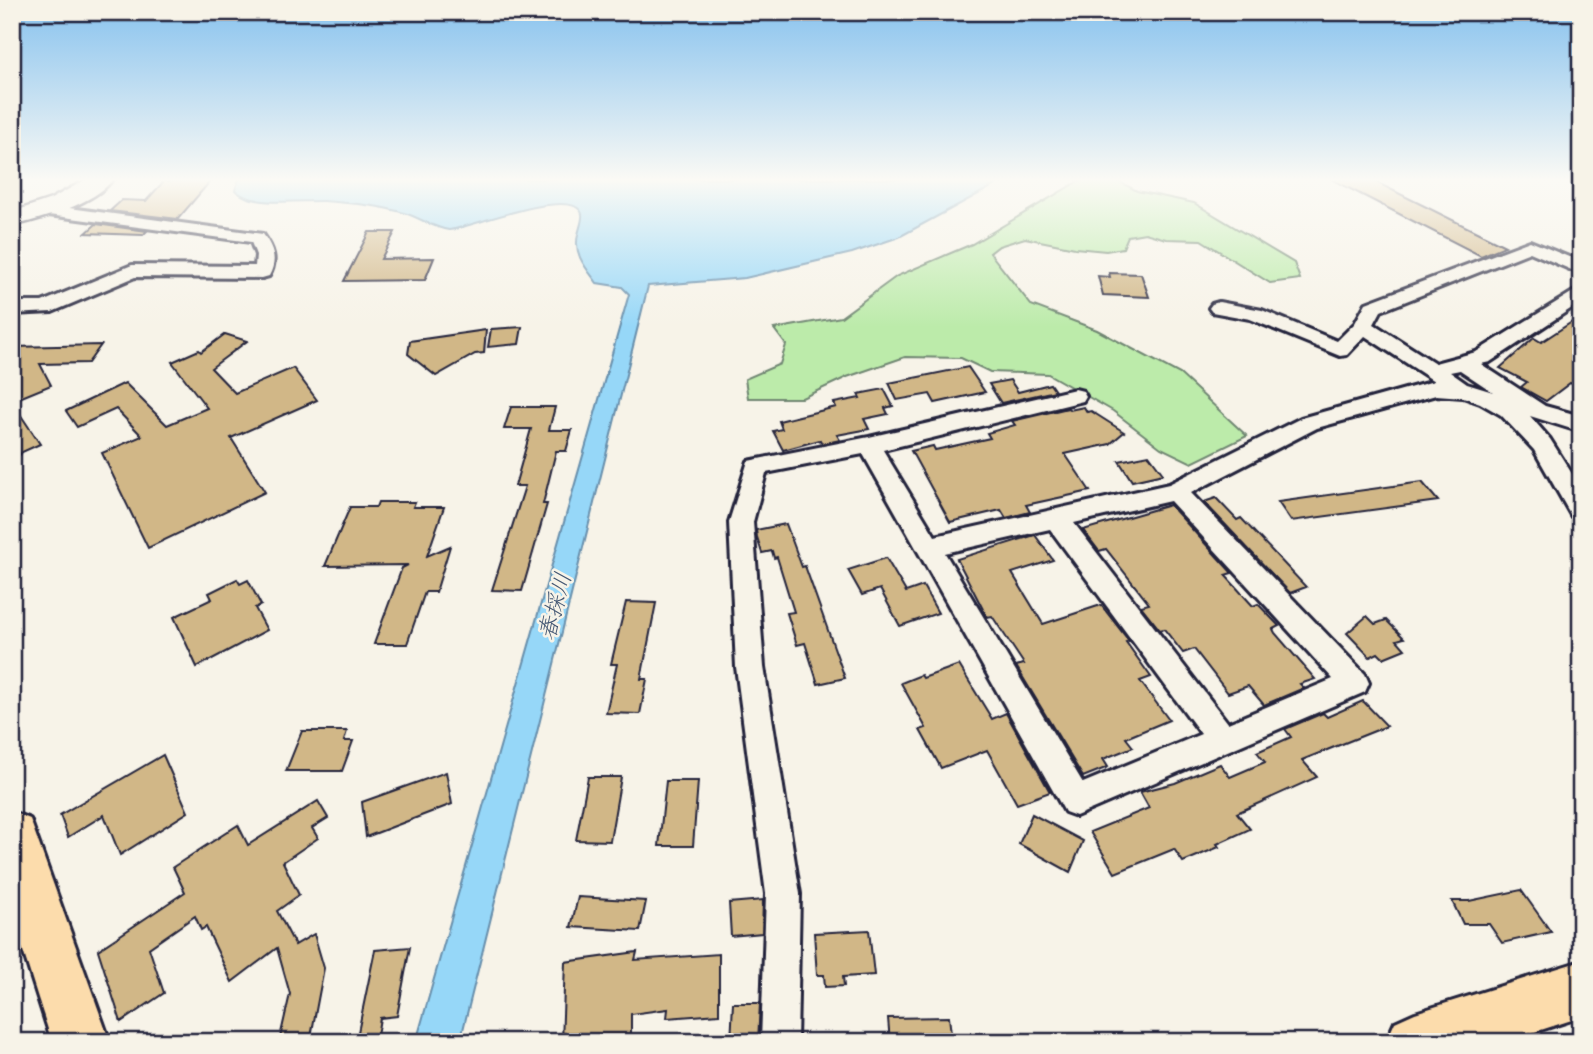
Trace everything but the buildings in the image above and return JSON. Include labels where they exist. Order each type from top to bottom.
[{"type":"main road","points":[[12,837],[82,1042]]},
{"type":"main road","points":[[1415,1042],[1581,989]]},
{"type":"street","points":[[12,308],[46,308],[132,271],[262,272],[267,259],[257,238],[183,228]]},
{"type":"street","points":[[1219,308],[1255,314],[1340,350],[1363,327],[1373,307],[1530,246],[1581,269]]},
{"type":"street","points":[[1432,370],[1483,357],[1581,293]]},
{"type":"street","points":[[1363,327],[1458,387],[1483,394],[1512,411],[1535,433],[1556,462],[1581,511]]},
{"type":"street","points":[[1463,362],[1537,411],[1581,424]]},
{"type":"street","points":[[929,547],[1175,491],[1309,423],[1436,388],[1458,387]]},
{"type":"street","points":[[779,1042],[783,894],[750,667],[741,522],[756,467],[869,445],[1075,396]]},
{"type":"street","points":[[869,445],[1076,801],[1355,683],[1175,491]]},
{"type":"street","points":[[1056,518],[1222,739]]},
{"type":"green space","points":[[999,228],[1236,228],[1294,263],[1300,279],[1270,283],[1201,240],[1166,239],[1145,233],[1128,236],[1123,248],[1106,251],[1025,238],[999,246],[990,253],[1031,305],[1097,330],[1180,374],[1247,436],[1192,463],[1161,448],[1113,411],[1048,374],[990,372],[961,358],[905,357],[847,377],[802,398],[748,398],[745,379],[780,364],[786,345],[774,329],[841,317],[897,276],[972,244]]},
{"type":"water","name":"春採川","points":[[580,228],[915,228],[899,237],[852,253],[745,278],[648,286],[460,1042],[416,1042],[629,294],[622,287],[597,283],[579,255],[577,242]]}]
